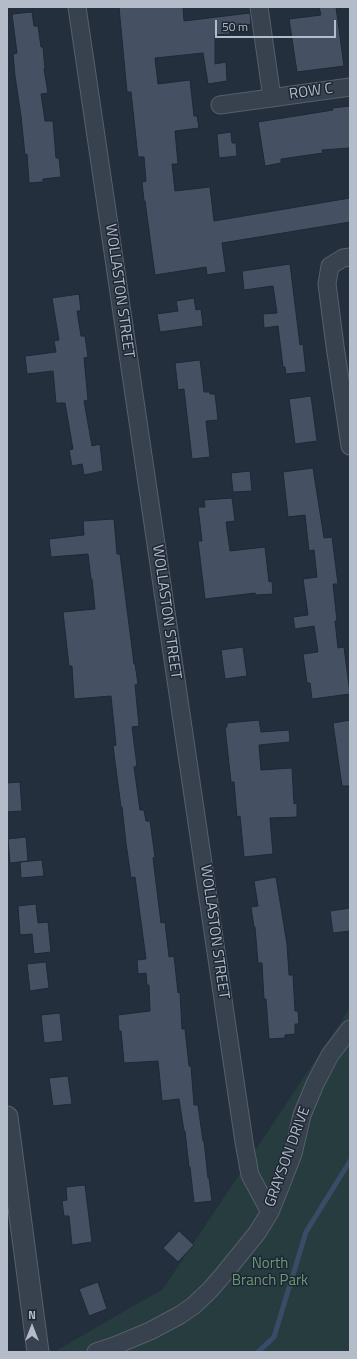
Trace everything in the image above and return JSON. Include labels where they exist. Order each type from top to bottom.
[{"type":"street","name":"WOLLASTON STREET","points":[[77,7],[244,1142],[250,1175],[270,1212]]},
{"type":"street","points":[[259,7],[272,98]]},
{"type":"street","name":"ROW C","points":[[220,105],[350,87]]},
{"type":"street","points":[[350,257],[343,258],[330,266],[327,284],[350,444]]},
{"type":"street","name":"GRAYSON DRIVE","points":[[96,1352],[150,1332],[193,1306],[209,1291],[257,1233],[270,1212],[293,1154],[302,1115],[315,1084],[330,1055],[350,1030]]},
{"type":"street","points":[[7,1117],[38,1352]]},
{"type":"green space","name":"North Branch Park","points":[[350,1008],[350,1352],[54,1352],[163,1289]]},
{"type":"building","points":[[119,7],[183,7],[184,21],[250,13],[251,24],[229,28],[230,34],[215,35],[215,64],[226,62],[227,81],[208,84],[203,53],[155,58],[158,84],[190,80],[194,116],[197,116],[199,128],[175,131],[178,164],[172,164],[175,191],[210,187],[214,221],[350,198],[350,222],[222,243],[226,272],[207,275],[206,267],[155,275],[142,182],[146,181],[144,157],[138,157],[131,92],[127,92]]},
{"type":"building","points":[[319,7],[336,7],[344,66],[297,72],[289,19],[321,15]]},
{"type":"building","points":[[32,12],[34,26],[38,26],[41,47],[43,47],[44,69],[48,93],[41,94],[45,121],[53,121],[56,158],[59,158],[61,177],[43,179],[43,182],[29,183],[27,154],[25,155],[15,76],[13,54],[17,53],[12,14]]},
{"type":"building","points":[[350,106],[350,148],[322,150],[323,153],[281,159],[281,163],[265,166],[258,122]]},
{"type":"building","points":[[231,132],[232,143],[236,143],[237,156],[219,158],[217,134]]},
{"type":"building","points":[[290,264],[300,345],[303,344],[306,372],[286,374],[285,367],[283,367],[278,326],[264,328],[263,314],[277,313],[273,286],[244,290],[242,271]]},
{"type":"building","points":[[79,294],[81,311],[77,311],[81,336],[85,336],[88,357],[84,358],[88,400],[84,401],[92,446],[100,444],[103,471],[84,475],[82,464],[72,466],[69,450],[73,449],[65,403],[56,403],[53,371],[27,374],[25,356],[56,352],[54,341],[59,340],[52,298]]},
{"type":"building","points":[[194,298],[196,310],[201,309],[203,326],[160,332],[157,314],[178,311],[176,301]]},
{"type":"building","points":[[200,360],[204,392],[215,394],[218,420],[206,421],[210,457],[192,459],[184,389],[178,390],[175,363]]},
{"type":"building","points":[[311,396],[317,441],[295,444],[289,399]]},
{"type":"building","points":[[313,468],[324,538],[332,537],[338,584],[333,584],[338,648],[344,647],[350,694],[312,699],[310,683],[307,683],[303,654],[318,652],[314,626],[295,629],[293,617],[308,615],[303,579],[317,577],[314,550],[309,551],[305,515],[288,517],[283,472]]},
{"type":"building","points":[[250,471],[252,491],[233,492],[231,473]]},
{"type":"building","points":[[232,498],[235,521],[226,522],[230,551],[265,547],[269,582],[272,581],[273,594],[256,595],[255,593],[205,599],[198,541],[202,541],[198,507],[205,507],[204,500]]},
{"type":"building","points":[[114,519],[117,554],[120,554],[134,664],[138,684],[135,685],[139,726],[132,727],[137,766],[134,767],[140,810],[144,810],[146,821],[150,821],[161,923],[165,922],[169,957],[174,956],[178,993],[180,992],[182,1029],[185,1029],[189,1066],[191,1066],[194,1105],[198,1105],[212,1201],[194,1203],[185,1131],[179,1099],[162,1101],[158,1061],[124,1063],[121,1031],[119,1031],[118,1015],[150,1011],[149,985],[147,985],[146,973],[138,974],[137,960],[146,959],[135,877],[131,878],[121,807],[113,746],[116,745],[111,696],[74,699],[72,666],[69,666],[63,612],[95,609],[92,579],[88,554],[51,557],[49,539],[84,535],[83,521]]},
{"type":"building","points":[[243,647],[247,676],[225,679],[221,650]]},
{"type":"building","points":[[259,720],[261,732],[289,730],[290,742],[259,745],[261,770],[292,768],[294,804],[297,803],[297,817],[270,818],[273,854],[244,857],[240,816],[237,817],[234,782],[231,782],[225,727],[227,727],[227,723]]},
{"type":"building","points":[[350,720],[350,786],[342,786],[333,723]]},
{"type":"building","points":[[20,782],[22,811],[7,812],[7,783]]},
{"type":"building","points":[[26,837],[28,861],[10,863],[8,839]]},
{"type":"building","points":[[42,860],[44,876],[21,878],[20,862]]},
{"type":"building","points":[[276,877],[287,944],[289,975],[293,975],[295,1011],[298,1011],[299,1024],[295,1024],[295,1034],[285,1035],[285,1038],[269,1039],[266,999],[264,999],[262,963],[258,963],[255,927],[251,907],[258,906],[254,881]]},
{"type":"building","points":[[36,904],[38,923],[48,922],[51,952],[34,954],[32,934],[20,935],[18,906]]},
{"type":"building","points":[[350,908],[350,931],[333,933],[330,911]]},
{"type":"building","points":[[46,962],[49,988],[30,991],[27,964]]},
{"type":"building","points":[[60,1013],[63,1041],[44,1043],[41,1015]]},
{"type":"building","points":[[68,1076],[72,1104],[53,1106],[49,1078]]},
{"type":"building","points":[[85,1185],[92,1242],[72,1245],[69,1216],[64,1216],[62,1201],[67,1200],[66,1187]]},
{"type":"building","points":[[179,1231],[194,1245],[178,1262],[163,1248]]},
{"type":"building","points":[[98,1282],[107,1309],[89,1316],[79,1289]]},
{"type":"waterway","points":[[258,1352],[274,1337],[306,1232],[350,1161]]}]
